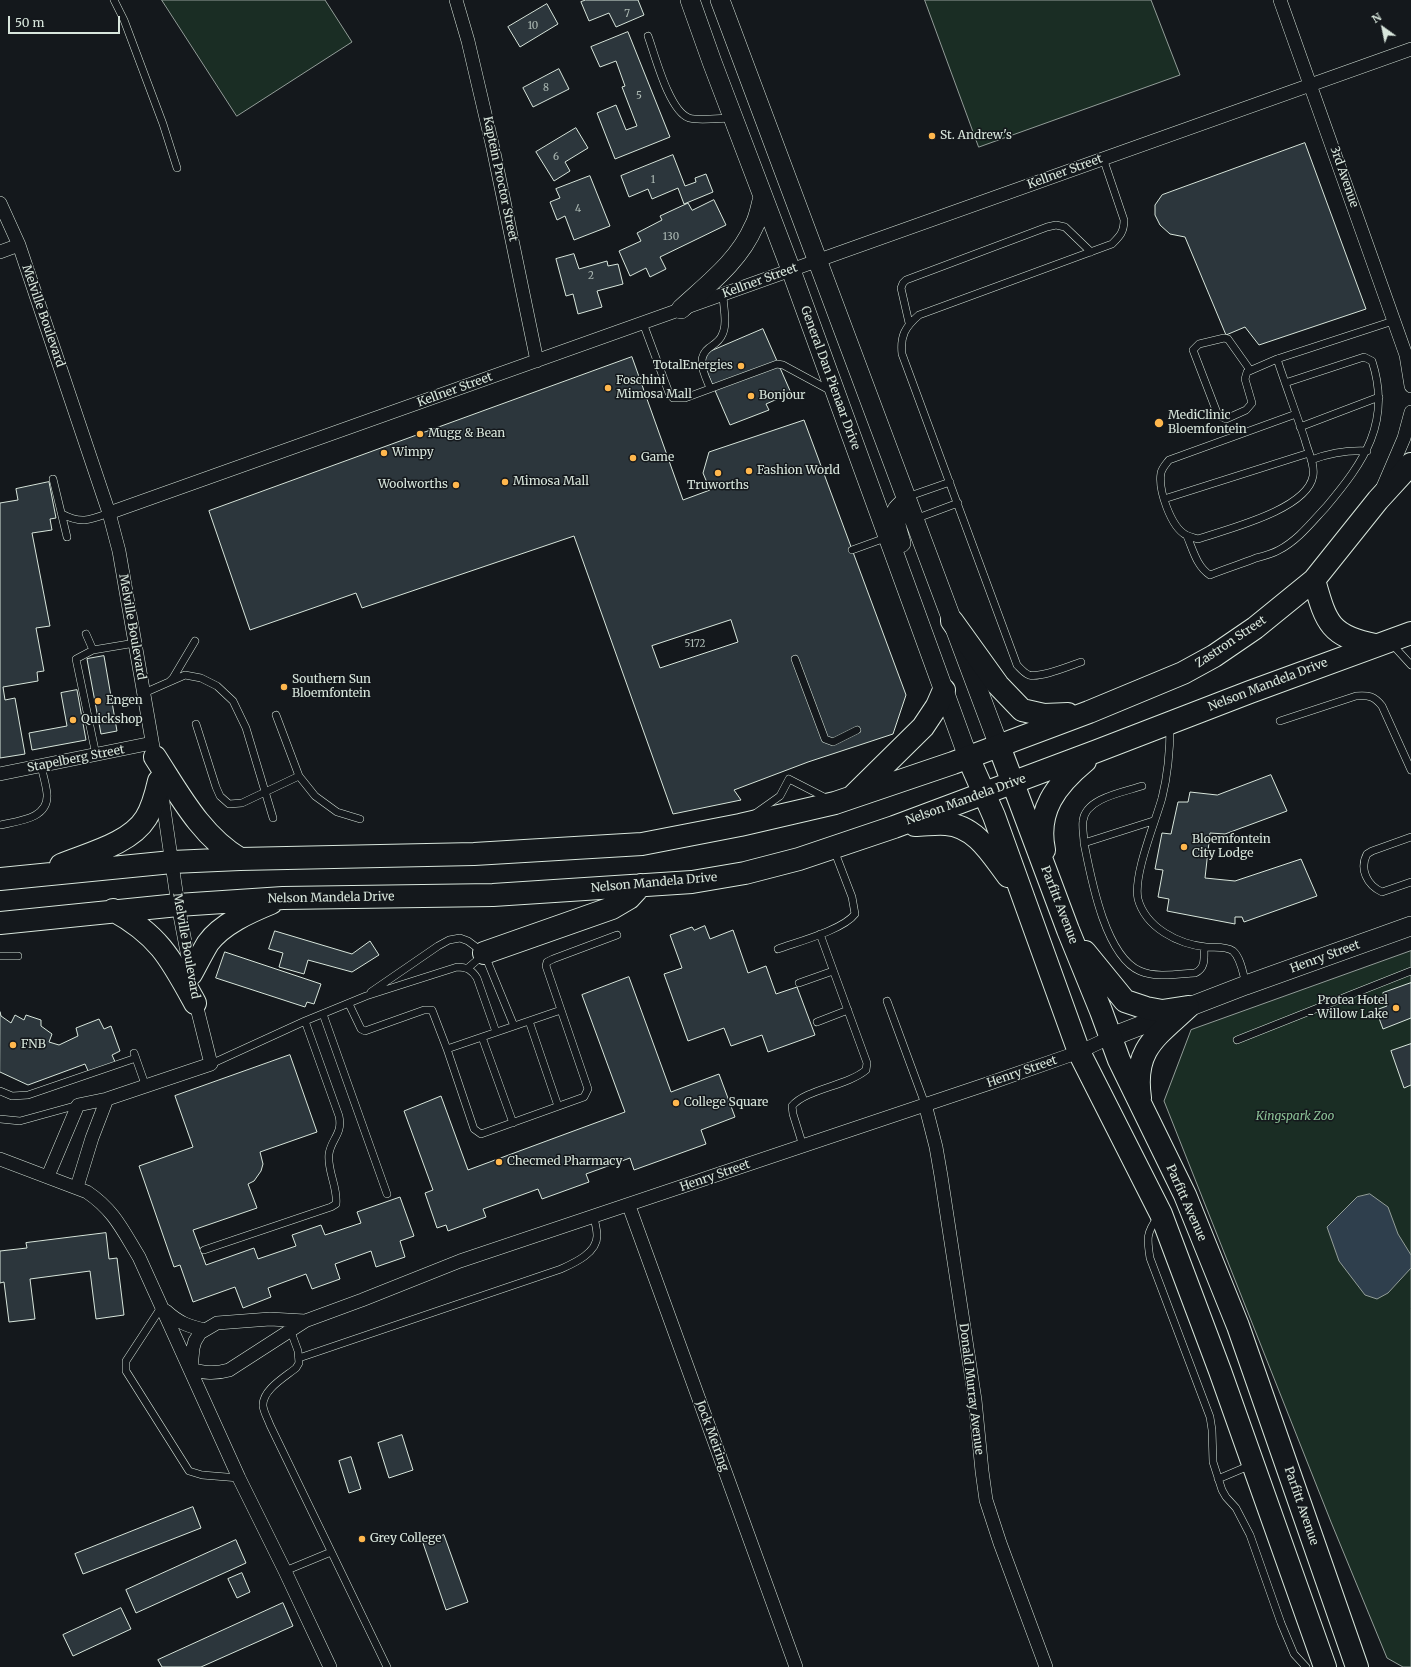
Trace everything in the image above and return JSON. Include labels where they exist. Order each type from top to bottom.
[{"type":"highway","name":"Zastron Street","points":[[999,746],[1089,712],[1183,673],[1214,656],[1255,628],[1314,580],[1378,500],[1405,474]]},
{"type":"highway","points":[[1314,580],[1326,616],[1335,629],[1345,637],[1356,642],[1382,643]]},
{"type":"highway","points":[[952,621],[998,685],[1022,710],[1044,715],[1089,712]]},
{"type":"highway","name":"Nelson Mandela Drive","points":[[0,923],[113,910],[178,905],[283,898],[493,895],[692,882],[745,873],[798,859],[894,827],[1411,632]]},
{"type":"highway","points":[[843,801],[895,756],[923,727],[937,706],[944,690]]},
{"type":"highway","points":[[0,879],[172,862],[474,854],[642,844],[740,825],[843,801],[999,746]]},
{"type":"highway","name":"Parfitt Avenue","points":[[999,746],[1068,930],[1119,1060],[1141,1109],[1184,1196],[1238,1326],[1357,1667]]},
{"type":"highway","points":[[154,750],[182,799],[211,838],[225,851],[240,859]]},
{"type":"highway","points":[[1049,877],[1043,844],[1043,827],[1046,811],[1053,794],[1063,780],[1097,751]]},
{"type":"highway","points":[[968,757],[984,793],[1079,1052],[1161,1214],[1220,1371],[1325,1667]]},
{"type":"highway","points":[[41,874],[106,848],[122,840],[134,831],[145,820],[151,809],[159,781]]},
{"type":"highway","points":[[894,827],[947,824],[971,833],[982,842],[1021,893]]},
{"type":"highway","points":[[484,953],[612,908],[629,898],[641,885]]},
{"type":"highway","points":[[191,974],[209,942],[220,931],[256,910],[283,898]]},
{"type":"highway","points":[[113,910],[131,920],[146,931],[161,946],[174,965],[195,1003]]},
{"type":"highway","points":[[1068,930],[1125,1001],[1146,1008],[1162,1011],[1188,1007]]},
{"type":"highway","points":[[1141,1109],[1137,1081],[1139,1065],[1145,1050],[1155,1038],[1188,1007]]},
{"type":"highway","points":[[1238,1326],[1243,1362],[1266,1432],[1263,1446],[1252,1464]]},
{"type":"highway","points":[[1350,1646],[1364,1667]]},
{"type":"street","name":"Kaptein Proctor Street","points":[[456,0],[468,41],[493,148],[537,361]]},
{"type":"street","name":"General Dan Pienaar Drive","points":[[690,0],[791,270],[968,757]]},
{"type":"street","points":[[720,0],[816,261],[999,746]]},
{"type":"street","name":"3rd Avenue","points":[[1280,0],[1393,321],[1408,358],[1411,386]]},
{"type":"street","name":"Kellner Street","points":[[109,513],[1411,49]]},
{"type":"street","points":[[681,309],[719,274],[741,250],[755,224],[763,197]]},
{"type":"street","name":"Melville Boulevard","points":[[0,203],[19,245],[109,513],[119,551],[154,750],[195,1003],[211,1064]]},
{"type":"street","points":[[0,252],[19,245]]},
{"type":"street","points":[[1378,500],[1404,438],[1411,412]]},
{"type":"street","points":[[906,499],[897,510],[895,520],[908,572],[915,611]]},
{"type":"street","name":"Stapelberg Street","points":[[0,774],[96,755],[154,750]]},
{"type":"street","name":"Henry Street","points":[[190,1370],[218,1373],[229,1370],[288,1325],[305,1321],[362,1300],[460,1261],[594,1216],[629,1206],[1079,1052],[1188,1007],[1411,926]]},
{"type":"street","points":[[48,1176],[78,1105],[107,1099],[146,1087],[211,1064]]},
{"type":"street","points":[[77,1187],[92,1138],[107,1099]]},
{"type":"street","name":"Donald Murray Avenue","points":[[925,1104],[936,1147],[941,1176],[975,1400],[986,1500],[1000,1543],[1046,1667]]},
{"type":"street","points":[[0,1159],[77,1187],[98,1199],[120,1224],[139,1257],[239,1478],[330,1667]]},
{"type":"street","name":"Jock Meiring","points":[[629,1206],[796,1667]]},
{"type":"street","points":[[162,1306],[176,1320],[188,1326],[206,1330]]},
{"type":"street","points":[[190,1370],[195,1341],[200,1333],[217,1323],[288,1325]]},
{"type":"lane","points":[[114,0],[124,20],[160,116],[177,168]]},
{"type":"lane","points":[[648,36],[667,91],[680,112],[690,118],[733,118]]},
{"type":"lane","points":[[1081,662],[1040,675],[1030,675],[1024,672],[1017,665],[902,354],[901,345],[904,332],[910,323],[919,315],[1112,244],[1121,235],[1124,229],[1124,220],[1103,158]]},
{"type":"lane","points":[[910,323],[902,288],[903,283],[906,280],[1047,227],[1056,225],[1064,227],[1091,252]]},
{"type":"lane","points":[[710,388],[701,364],[701,358],[703,354],[722,336],[724,328],[723,294]]},
{"type":"lane","points":[[1250,370],[1228,339],[1224,338],[1199,344],[1193,350],[1216,410],[1222,418],[1226,419],[1249,407],[1252,402],[1245,376],[1250,370],[1277,359],[1393,321]]},
{"type":"lane","points":[[643,323],[669,393],[673,398],[685,398],[778,364],[836,394]]},
{"type":"lane","points":[[1187,536],[1203,571],[1210,575],[1278,551],[1296,539],[1310,525],[1362,461],[1377,420],[1379,397],[1372,361],[1364,357],[1285,383]]},
{"type":"lane","points":[[1277,359],[1296,414],[1310,456],[1312,478],[1306,489],[1296,500],[1279,510],[1198,539],[1187,536],[1179,530],[1173,522],[1164,499],[1160,479],[1161,471],[1169,460],[1296,414]]},
{"type":"lane","points":[[1300,427],[1379,397]]},
{"type":"lane","points":[[1164,499],[1310,456],[1350,450],[1367,450]]},
{"type":"lane","points":[[53,479],[67,537]]},
{"type":"lane","points":[[906,499],[950,482]]},
{"type":"lane","points":[[913,520],[958,503]]},
{"type":"lane","points":[[62,514],[77,520],[84,520],[109,513]]},
{"type":"lane","points":[[852,550],[888,537]]},
{"type":"lane","points":[[86,634],[93,650]]},
{"type":"lane","points":[[169,682],[177,673],[194,641]]},
{"type":"lane","points":[[96,755],[76,659],[93,650],[135,643]]},
{"type":"lane","points":[[1382,643],[1411,665]]},
{"type":"lane","points":[[795,659],[825,739],[833,742],[857,730]]},
{"type":"lane","points":[[144,693],[185,675],[201,678],[217,686],[233,701],[246,728],[273,818]]},
{"type":"lane","points":[[1280,721],[1356,696],[1369,696],[1376,699],[1382,706],[1411,770]]},
{"type":"lane","points":[[276,715],[299,776],[315,796],[338,812],[360,819]]},
{"type":"lane","points":[[1170,723],[1169,760],[1162,799],[1153,822],[1138,883],[1138,898],[1142,909],[1156,928],[1174,939],[1204,947],[1226,948],[1232,951],[1240,962],[1246,985]]},
{"type":"lane","points":[[196,724],[220,796],[228,804],[242,803],[299,776]]},
{"type":"lane","points":[[0,825],[31,819],[40,812],[44,806],[47,795],[41,766]]},
{"type":"lane","points":[[740,825],[780,796],[789,779],[843,801]]},
{"type":"lane","points":[[1142,786],[1100,799],[1088,808],[1083,820],[1084,844],[1093,888],[1102,916],[1120,954],[1129,965],[1140,971],[1151,974],[1195,973],[1201,970],[1203,965],[1204,947]]},
{"type":"lane","points":[[1084,844],[1153,822]]},
{"type":"lane","points":[[1411,837],[1372,850],[1367,854],[1363,864],[1369,882],[1375,889],[1382,892],[1411,882]]},
{"type":"lane","points":[[778,949],[820,934],[851,920],[855,914],[852,897],[833,848]]},
{"type":"lane","points":[[803,1146],[792,1106],[796,1102],[858,1077],[866,1070],[867,1063],[820,934]]},
{"type":"lane","points":[[349,1004],[361,1029],[365,1031],[424,1010],[432,1010],[476,1131],[481,1134],[584,1097],[588,1089],[546,970],[546,966],[548,962],[553,959],[617,935]]},
{"type":"lane","points":[[366,996],[438,946],[449,940],[460,938],[468,941],[484,953],[514,1026]]},
{"type":"lane","points":[[468,968],[484,953]]},
{"type":"lane","points":[[0,956],[18,956]]},
{"type":"lane","points":[[211,1064],[305,1021],[366,996],[457,967],[468,968],[474,972],[496,1032]]},
{"type":"lane","points":[[799,983],[833,971]]},
{"type":"lane","points":[[1237,1040],[1411,971]]},
{"type":"lane","points":[[887,1000],[925,1104]]},
{"type":"lane","points":[[447,1049],[561,1010]]},
{"type":"lane","points":[[817,1022],[848,1010]]},
{"type":"lane","points":[[323,1014],[387,1194]]},
{"type":"lane","points":[[204,1250],[336,1204],[337,1198],[330,1173],[329,1153],[341,1125],[305,1021]]},
{"type":"lane","points":[[529,1021],[558,1106]]},
{"type":"lane","points":[[482,1037],[513,1123]]},
{"type":"lane","points":[[0,1091],[12,1096],[28,1095],[135,1056],[146,1087]]},
{"type":"lane","points":[[0,1119],[20,1121],[78,1105]]},
{"type":"lane","points":[[1161,1214],[1149,1229],[1148,1239],[1150,1258],[1210,1417],[1213,1462],[1218,1479],[1226,1497],[1236,1508],[1250,1534],[1281,1623],[1294,1654],[1306,1667]]},
{"type":"lane","points":[[299,1358],[561,1270],[583,1257],[594,1245],[597,1237],[594,1216]]},
{"type":"lane","points":[[162,1306],[126,1361],[126,1371],[189,1471],[202,1475],[239,1478]]},
{"type":"lane","points":[[288,1325],[299,1358],[299,1363],[296,1368],[268,1392],[264,1399],[263,1407],[270,1425],[387,1667]]},
{"type":"lane","points":[[1218,1479],[1252,1464]]},
{"type":"lane","points":[[285,1571],[331,1552]]},
{"type":"green space","points":[[162,0],[325,0],[352,42],[237,116]]},
{"type":"green space","points":[[925,0],[1151,0],[1180,75],[979,147]]},
{"type":"green space","name":"Kingspark Zoo","points":[[1411,951],[1411,1667],[1403,1667],[1387,1658],[1331,1522],[1164,1101],[1191,1030]]},
{"type":"water","points":[[1370,1194],[1388,1207],[1398,1234],[1411,1255],[1411,1268],[1388,1293],[1377,1299],[1365,1295],[1339,1261],[1327,1227],[1357,1197]]},
{"type":"building","points":[[586,0],[638,0],[644,15],[616,27],[609,13],[589,21],[581,2]]},
{"type":"building","points":[[547,4],[558,24],[520,47],[508,27]]},
{"type":"building","points":[[628,32],[670,137],[615,159],[597,113],[616,105],[626,130],[637,126],[622,87],[625,86],[616,61],[600,67],[591,47]]},
{"type":"building","points":[[559,69],[569,89],[533,107],[523,88]]},
{"type":"building","points":[[576,128],[588,148],[565,162],[570,171],[554,181],[536,152]]},
{"type":"building","points":[[1305,143],[1366,309],[1259,345],[1245,327],[1226,335],[1185,237],[1170,234],[1160,225],[1155,215],[1155,205],[1162,195]]},
{"type":"building","points":[[673,155],[685,186],[696,182],[695,178],[706,174],[713,192],[684,204],[678,188],[652,199],[648,189],[629,197],[621,176]]},
{"type":"building","points":[[590,176],[610,226],[574,240],[565,216],[557,220],[550,202],[560,198],[556,189]]},
{"type":"building","points":[[714,200],[726,225],[660,257],[666,269],[650,277],[646,268],[630,276],[619,251],[641,241],[637,233],[662,220],[660,216],[688,203],[692,210]]},
{"type":"building","points":[[574,254],[579,269],[607,261],[608,266],[618,264],[623,284],[597,291],[602,307],[578,314],[573,294],[566,296],[556,259]]},
{"type":"building","points":[[763,329],[791,393],[766,404],[769,410],[730,425],[700,356]]},
{"type":"building","points":[[632,357],[683,500],[710,490],[703,473],[709,452],[804,420],[906,695],[893,734],[808,762],[734,790],[741,800],[673,814],[574,536],[362,608],[356,593],[250,630],[209,511]]},
{"type":"building","points":[[49,482],[56,518],[50,519],[52,530],[32,533],[50,626],[36,628],[44,671],[37,672],[38,681],[3,687],[5,700],[15,698],[25,754],[0,758],[0,503],[18,500],[16,489]]},
{"type":"building","points":[[731,620],[738,642],[660,668],[652,646]]},
{"type":"building","points":[[104,656],[117,731],[101,734],[87,659]]},
{"type":"building","points":[[77,690],[86,740],[32,750],[29,733],[67,726],[61,693]]},
{"type":"building","name":"Bloemfontein City Lodge","points":[[1271,775],[1287,811],[1225,834],[1210,833],[1205,878],[1235,881],[1301,859],[1317,896],[1244,922],[1242,917],[1235,917],[1235,924],[1167,911],[1169,899],[1158,897],[1163,870],[1155,869],[1162,833],[1171,834],[1178,802],[1188,802],[1190,792],[1217,795]]},
{"type":"building","points":[[705,926],[710,939],[733,930],[748,973],[766,966],[776,994],[797,987],[815,1035],[768,1052],[762,1035],[731,1046],[724,1028],[688,1041],[664,974],[682,968],[670,935],[692,927],[694,930]]},
{"type":"building","points":[[275,931],[352,954],[370,941],[379,955],[352,972],[308,960],[304,974],[279,967],[283,953],[269,949]]},
{"type":"building","points":[[225,952],[321,984],[314,1004],[307,1002],[305,1007],[216,978]]},
{"type":"building","name":"College Square","points":[[629,977],[671,1092],[719,1074],[735,1117],[701,1130],[706,1144],[634,1170],[630,1158],[586,1174],[589,1182],[542,1199],[538,1189],[483,1209],[486,1217],[448,1231],[446,1225],[437,1228],[425,1193],[433,1190],[404,1111],[441,1096],[468,1170],[625,1112],[582,995]]},
{"type":"building","name":"Protea Hotel - Willow Lake","points":[[1411,983],[1411,1018],[1383,1029],[1376,1010],[1387,1006],[1383,993]]},
{"type":"building","points":[[0,1012],[1,1016],[11,1023],[15,1015],[24,1020],[26,1015],[41,1020],[41,1026],[52,1034],[49,1042],[59,1045],[78,1036],[76,1028],[99,1019],[104,1029],[111,1026],[120,1051],[112,1055],[116,1064],[89,1073],[85,1064],[28,1085],[0,1072]]},
{"type":"building","name":"Protea Hotel - Willow Lake","points":[[1411,1044],[1411,1085],[1404,1088],[1391,1051]]},
{"type":"building","points":[[290,1055],[317,1132],[260,1152],[263,1164],[261,1171],[254,1181],[248,1184],[257,1208],[193,1230],[206,1265],[254,1248],[258,1259],[296,1246],[292,1235],[321,1225],[325,1235],[361,1223],[357,1212],[400,1197],[414,1236],[400,1241],[405,1257],[376,1267],[371,1251],[335,1264],[340,1279],[312,1289],[306,1274],[268,1288],[271,1297],[243,1308],[235,1287],[193,1302],[180,1265],[174,1267],[139,1166],[193,1147],[175,1096]]},
{"type":"building","points":[[106,1233],[109,1259],[117,1258],[124,1315],[96,1319],[90,1271],[30,1279],[35,1319],[9,1322],[4,1282],[0,1283],[0,1251],[27,1248],[26,1243]]},
{"type":"building","points":[[402,1435],[413,1470],[389,1478],[378,1443]]},
{"type":"building","points":[[351,1457],[361,1489],[349,1493],[339,1461]]},
{"type":"building","points":[[193,1507],[201,1528],[83,1574],[75,1554]]},
{"type":"building","points":[[444,1535],[468,1602],[446,1610],[423,1543]]},
{"type":"building","points":[[236,1540],[246,1563],[136,1613],[126,1590]]},
{"type":"building","points":[[242,1573],[250,1592],[237,1598],[228,1579]]},
{"type":"building","points":[[283,1603],[293,1626],[201,1667],[162,1667],[158,1660]]},
{"type":"building","points":[[121,1608],[131,1629],[73,1656],[63,1635]]},
{"type":"place","name":"St. Andrew's","points":[[932,136]]},
{"type":"place","name":"TotalEnergies","points":[[741,366]]},
{"type":"place","name":"Foschini Mimosa Mall","points":[[608,388]]},
{"type":"place","name":"Bonjour","points":[[751,396]]},
{"type":"place","name":"MediClinic Bloemfontein","points":[[1159,423]]},
{"type":"place","name":"Mugg & Bean","points":[[420,434]]},
{"type":"place","name":"Wimpy","points":[[384,453]]},
{"type":"place","name":"Game","points":[[633,458]]},
{"type":"place","name":"Fashion World","points":[[749,471]]},
{"type":"place","name":"Truworths","points":[[718,473]]},
{"type":"place","name":"Mimosa Mall","points":[[505,482]]},
{"type":"place","name":"Woolworths","points":[[456,485]]},
{"type":"place","name":"Southern Sun Bloemfontein","points":[[284,687]]},
{"type":"place","name":"Engen","points":[[98,701]]},
{"type":"place","name":"Quickshop","points":[[73,720]]},
{"type":"place","name":"Bloemfontein City Lodge","points":[[1184,847]]},
{"type":"place","name":"Protea Hotel - Willow Lake","points":[[1396,1008]]},
{"type":"place","name":"FNB","points":[[13,1045]]},
{"type":"place","name":"College Square","points":[[676,1103]]},
{"type":"place","name":"Checmed Pharmacy","points":[[499,1162]]},
{"type":"place","name":"Grey College","points":[[362,1539]]}]
